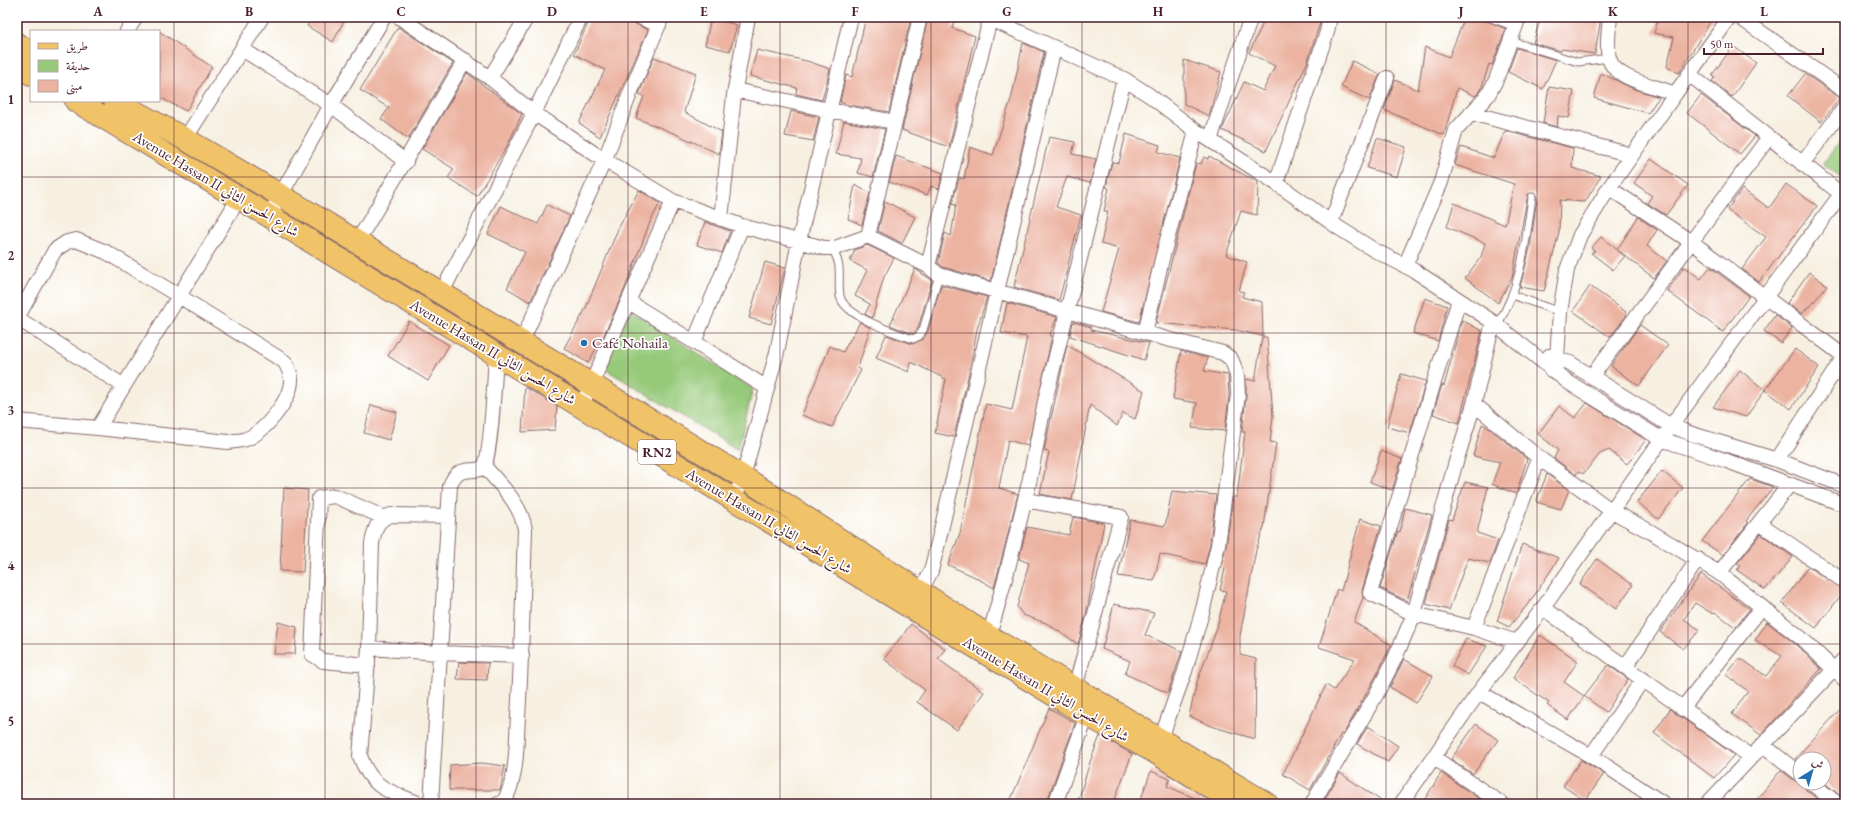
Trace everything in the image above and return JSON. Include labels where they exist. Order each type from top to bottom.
[{"type":"main road","points":[[17,44],[30,52]]},
{"type":"main road","points":[[17,65],[30,73]]},
{"type":"main road","name":"Avenue Hassan II شارع الحسن الثاني","points":[[78,102],[269,216],[734,500],[916,600]]},
{"type":"main road","name":"Avenue Hassan II شارع الحسن الثاني","points":[[117,102],[185,139],[280,195],[743,477],[916,600],[986,644],[1087,715],[1158,746],[1267,804]]},
{"type":"main road","name":"Avenue Hassan II شارع الحسن الثاني","points":[[986,644],[1075,688],[1158,746],[1236,804]]},
{"type":"street","points":[[128,30],[136,17]]},
{"type":"street","points":[[185,139],[262,17]]},
{"type":"street","points":[[269,216],[331,105],[384,17]]},
{"type":"street","points":[[399,17],[465,60],[534,113],[673,201],[742,226],[824,248],[832,248],[868,236],[928,266],[939,275],[996,292],[1223,353],[1231,359],[1237,376],[1238,395],[1218,546],[1201,616],[1158,746]]},
{"type":"street","points":[[490,78],[527,17]]},
{"type":"street","points":[[441,294],[534,113],[580,17]]},
{"type":"street","points":[[521,343],[605,159],[631,91],[661,21],[639,17]]},
{"type":"street","points":[[721,219],[735,90],[748,17]]},
{"type":"street","points":[[734,500],[743,477],[777,352],[799,241],[851,17]]},
{"type":"street","points":[[868,236],[920,17]]},
{"type":"street","points":[[1210,140],[1251,17]]},
{"type":"street","points":[[1276,183],[1327,32],[1330,17]]},
{"type":"street","points":[[1610,17],[1609,58],[1618,72],[1675,94]]},
{"type":"street","points":[[1554,364],[1560,312],[1571,256],[1580,235],[1609,188],[1730,17]]},
{"type":"street","points":[[1739,17],[1845,91]]},
{"type":"street","points":[[928,266],[988,18],[1124,79],[1149,95],[1196,131],[1276,183],[1331,222],[1374,250],[1405,266],[1459,300],[1495,324],[1535,354],[1554,364],[1592,376],[1671,426],[1692,434],[1777,460],[1845,486]]},
{"type":"street","points":[[1405,266],[1441,182],[1456,130],[1488,95],[1511,42],[1517,22]]},
{"type":"street","points":[[916,600],[931,571],[1054,48]]},
{"type":"street","points":[[242,49],[331,105],[406,162]]},
{"type":"street","points":[[357,242],[406,162],[465,60]]},
{"type":"street","points":[[1401,804],[1479,692],[1543,608],[1661,439],[1765,297],[1843,195],[1689,74]]},
{"type":"street","points":[[1331,222],[1387,78]]},
{"type":"street","points":[[986,644],[1025,500],[1045,402],[1066,311],[1124,79]]},
{"type":"street","points":[[735,90],[895,122]]},
{"type":"street","points":[[1802,164],[1845,107]]},
{"type":"street","points":[[1471,113],[1632,155]]},
{"type":"street","points":[[1146,333],[1163,252],[1196,131]]},
{"type":"street","points":[[1592,376],[1693,243],[1769,137]]},
{"type":"street","points":[[1609,188],[1693,243],[1845,356],[1777,460]]},
{"type":"street","points":[[98,428],[239,198]]},
{"type":"street","points":[[581,406],[673,201]]},
{"type":"street","points":[[694,342],[742,226]]},
{"type":"street","points":[[17,421],[228,442],[244,440],[256,434],[276,414],[289,392],[291,380],[290,372],[285,362],[179,296],[106,252],[76,240],[67,242],[55,250],[17,318],[124,386]]},
{"type":"street","points":[[1459,300],[1370,593],[1414,614],[1474,628],[1517,642]]},
{"type":"street","points":[[628,302],[767,388]]},
{"type":"street","points":[[1312,804],[1376,695],[1395,658],[1414,614],[1455,465],[1474,404],[1495,324]]},
{"type":"street","points":[[431,804],[450,486],[454,478],[459,473],[466,470],[480,469],[484,466],[489,444],[496,354]]},
{"type":"street","points":[[1554,364],[1606,407],[1661,439],[1845,505]]},
{"type":"street","points":[[1474,404],[1539,458],[1612,511],[1698,559],[1719,573],[1801,638],[1845,680]]},
{"type":"street","points":[[1474,628],[1539,458]]},
{"type":"street","points":[[484,466],[513,498],[523,519],[524,529],[522,656],[512,783],[509,793],[503,803],[498,804]]},
{"type":"street","points":[[1719,573],[1790,484]]},
{"type":"street","points":[[368,665],[323,661],[312,654],[318,498],[335,496],[384,517]]},
{"type":"street","points":[[1025,500],[1120,517],[1075,688]]},
{"type":"street","points":[[420,804],[384,789],[372,780],[365,771],[360,756],[369,648],[372,543],[375,527],[384,517],[391,515],[448,516]]},
{"type":"street","points":[[1760,523],[1845,582]]},
{"type":"street","points":[[1626,666],[1698,559]]},
{"type":"street","points":[[1682,709],[1762,607]]},
{"type":"street","points":[[1543,608],[1626,666],[1682,709],[1751,758]]},
{"type":"street","points":[[369,648],[440,653],[522,656]]},
{"type":"street","points":[[1709,804],[1845,658]]},
{"type":"street","points":[[1591,756],[1643,679]]},
{"type":"street","points":[[1479,692],[1591,756],[1664,804]]},
{"type":"street","points":[[1055,804],[1087,715]]},
{"type":"street","points":[[1763,745],[1792,768]]},
{"type":"street","points":[[1433,757],[1502,804]]},
{"type":"street","points":[[1822,791],[1838,804]]},
{"type":"lane","points":[[1488,17],[1517,22]]},
{"type":"lane","points":[[1511,42],[1578,62],[1609,58]]},
{"type":"lane","points":[[1495,324],[1512,295],[1522,258],[1532,197]]},
{"type":"lane","points":[[832,248],[841,274],[840,296],[846,307],[874,324],[913,339],[919,336],[922,330],[939,275]]},
{"type":"lane","points":[[1512,295],[1560,312]]},
{"type":"green space","points":[[1845,133],[1845,180],[1823,164]]},
{"type":"green space","points":[[630,310],[753,389],[738,450],[605,369]]},
{"type":"building","points":[[312,17],[346,17],[333,42],[307,26]]},
{"type":"building","points":[[591,17],[622,17],[648,30],[600,137],[579,123],[605,70],[574,54]]},
{"type":"building","points":[[866,17],[911,17],[889,112],[848,105],[840,102],[846,75],[852,77]]},
{"type":"building","points":[[928,17],[955,17],[952,28],[975,36],[949,147],[902,130]]},
{"type":"building","points":[[1266,17],[1308,17],[1320,23],[1307,63],[1266,151],[1222,130],[1244,82],[1263,91],[1275,66],[1249,53]]},
{"type":"building","points":[[1465,17],[1479,17],[1506,29],[1492,65],[1489,64],[1481,90],[1475,96],[1457,88],[1444,135],[1384,110],[1395,80],[1418,90],[1425,47],[1449,57]]},
{"type":"building","points":[[1541,17],[1601,17],[1595,54],[1562,49],[1561,51],[1533,43]]},
{"type":"building","points":[[1659,17],[1713,17],[1679,73],[1667,67],[1674,37],[1654,33]]},
{"type":"building","points":[[711,18],[737,25],[730,51],[705,45]]},
{"type":"building","points":[[398,27],[453,63],[408,139],[381,119],[389,108],[360,90]]},
{"type":"building","points":[[160,32],[212,67],[186,111],[160,98]]},
{"type":"building","points":[[1023,43],[1044,52],[991,281],[943,267],[938,263],[945,233],[951,236],[956,205],[952,204],[959,178],[964,179],[970,147],[993,155],[1012,96]]},
{"type":"building","points":[[1733,46],[1756,63],[1732,97],[1712,81],[1715,77],[1712,75]]},
{"type":"building","points":[[1517,48],[1556,60],[1543,89],[1508,72]]},
{"type":"building","points":[[757,50],[807,61],[830,69],[822,100],[796,94],[797,88],[750,76]]},
{"type":"building","points":[[654,57],[696,73],[684,112],[722,132],[719,154],[676,134],[636,118],[644,96],[639,94]]},
{"type":"building","points":[[1184,60],[1221,72],[1209,116],[1184,104]]},
{"type":"building","points":[[1352,61],[1380,74],[1369,100],[1341,87]]},
{"type":"building","points":[[467,73],[522,114],[508,144],[477,196],[448,178],[454,169],[422,149]]},
{"type":"building","points":[[1601,73],[1634,89],[1659,97],[1648,113],[1594,98]]},
{"type":"building","points":[[1805,74],[1840,98],[1821,122],[1788,96]]},
{"type":"building","points":[[1549,87],[1574,91],[1569,118],[1558,116],[1557,127],[1543,123]]},
{"type":"building","points":[[1701,95],[1755,136],[1740,154],[1687,113]]},
{"type":"building","points":[[791,111],[819,117],[813,141],[785,136]]},
{"type":"building","points":[[844,121],[885,129],[873,177],[858,173],[861,158],[836,154]]},
{"type":"building","points":[[1505,131],[1573,148],[1572,168],[1601,176],[1585,202],[1560,200],[1559,232],[1544,291],[1520,287],[1530,248],[1537,198],[1535,193],[1528,194],[1512,278],[1498,303],[1465,278],[1481,257],[1485,243],[1447,227],[1454,203],[1505,225],[1514,184],[1455,165],[1461,147],[1494,158]]},
{"type":"building","points":[[1126,134],[1160,145],[1158,152],[1180,158],[1139,322],[1101,312],[1119,249],[1101,244],[1108,211],[1104,211],[1109,188],[1106,187],[1112,162],[1119,163]]},
{"type":"building","points":[[1049,137],[1075,142],[1072,154],[1096,159],[1090,183],[1067,177],[1056,207],[1081,215],[1059,300],[1014,287]]},
{"type":"building","points":[[1377,138],[1406,147],[1397,177],[1367,168]]},
{"type":"building","points":[[896,156],[943,173],[939,189],[931,186],[927,195],[889,182]]},
{"type":"building","points":[[1209,156],[1258,182],[1257,215],[1241,211],[1226,255],[1247,262],[1239,291],[1244,292],[1242,297],[1262,302],[1263,336],[1235,330],[1156,323],[1196,163],[1201,164],[1204,157],[1208,159]]},
{"type":"building","points":[[1651,159],[1688,185],[1666,215],[1647,203],[1652,196],[1634,183]]},
{"type":"building","points":[[1786,184],[1817,206],[1759,282],[1742,269],[1766,237],[1727,210],[1742,189],[1769,208]]},
{"type":"building","points":[[855,185],[870,193],[862,225],[848,219]]},
{"type":"building","points":[[639,190],[660,203],[650,222],[626,286],[603,337],[588,363],[564,348],[585,310],[618,229]]},
{"type":"building","points":[[885,201],[915,217],[902,243],[878,231]]},
{"type":"building","points":[[547,205],[570,216],[530,302],[507,288],[525,252],[488,234],[501,206],[538,224]]},
{"type":"building","points":[[1638,217],[1657,230],[1647,246],[1667,261],[1654,278],[1617,250]]},
{"type":"building","points":[[705,222],[730,231],[722,253],[697,245]]},
{"type":"building","points":[[1601,237],[1625,256],[1613,270],[1591,253],[1595,251],[1591,248]]},
{"type":"building","points":[[867,245],[894,258],[884,277],[872,318],[865,314],[870,304],[855,296],[867,270],[850,261],[855,250]]},
{"type":"building","points":[[765,262],[785,268],[771,324],[749,318]]},
{"type":"building","points":[[1684,267],[1701,279],[1710,267],[1749,296],[1723,332],[1667,291]]},
{"type":"building","points":[[915,269],[932,280],[918,328],[913,334],[890,325]]},
{"type":"building","points":[[1809,272],[1827,285],[1810,307],[1809,306],[1802,314],[1787,303]]},
{"type":"building","points":[[941,285],[987,297],[977,329],[970,368],[954,437],[935,433],[946,379],[911,362],[909,372],[876,358],[886,335],[913,344],[923,339],[928,331]]},
{"type":"building","points":[[1590,286],[1626,312],[1625,314],[1627,315],[1610,337],[1573,311]]},
{"type":"building","points":[[1425,298],[1447,306],[1438,341],[1413,333]]},
{"type":"building","points":[[1007,303],[1057,317],[1050,335],[1052,336],[1028,446],[1008,440],[999,488],[1018,494],[994,588],[973,576],[948,565],[960,533],[986,404],[1012,410],[1027,337],[1001,333]]},
{"type":"building","points":[[1775,315],[1792,328],[1781,343],[1764,331]]},
{"type":"building","points":[[1462,320],[1482,331],[1459,423],[1433,414],[1442,385],[1444,386]]},
{"type":"building","points":[[409,321],[449,345],[428,381],[388,356]]},
{"type":"building","points":[[860,322],[870,328],[858,368],[861,370],[832,427],[802,415],[830,346],[843,352]]},
{"type":"building","points":[[1073,322],[1091,327],[1091,330],[1149,343],[1144,360],[1070,336]]},
{"type":"building","points":[[1640,325],[1668,345],[1639,386],[1611,366]]},
{"type":"building","points":[[1262,337],[1267,337],[1273,416],[1270,442],[1276,443],[1264,527],[1256,550],[1240,636],[1240,655],[1256,659],[1255,739],[1214,727],[1189,716],[1197,682],[1216,631],[1226,591],[1220,590],[1225,569],[1221,568],[1226,546],[1233,497],[1237,497],[1245,432],[1242,432],[1246,396],[1246,379],[1255,381]]},
{"type":"building","points":[[1067,345],[1144,391],[1135,419],[1123,413],[1117,426],[1090,405],[1072,500],[1040,494],[1049,452],[1044,451]]},
{"type":"building","points":[[1795,349],[1819,367],[1791,409],[1765,390]]},
{"type":"building","points":[[1181,351],[1208,358],[1204,371],[1228,375],[1229,395],[1225,431],[1192,428],[1197,403],[1173,399]]},
{"type":"building","points":[[1740,370],[1765,390],[1746,417],[1713,407]]},
{"type":"building","points":[[1401,374],[1426,381],[1410,433],[1387,427]]},
{"type":"building","points":[[525,387],[557,406],[555,430],[522,432]]},
{"type":"building","points":[[1587,403],[1646,440],[1627,464],[1609,450],[1600,454],[1583,474],[1578,471],[1576,475],[1554,458],[1558,450],[1538,434],[1559,406],[1575,418]]},
{"type":"building","points":[[371,405],[397,412],[389,440],[364,433]]},
{"type":"building","points":[[1482,424],[1527,459],[1516,494],[1492,484],[1500,462],[1473,456]]},
{"type":"building","points":[[1381,451],[1402,459],[1392,490],[1370,482]]},
{"type":"building","points":[[1662,471],[1683,488],[1658,519],[1637,502]]},
{"type":"building","points":[[1547,474],[1569,490],[1561,509],[1536,502]]},
{"type":"building","points":[[1750,479],[1773,487],[1746,521],[1748,523],[1723,555],[1702,541]]},
{"type":"building","points":[[1465,482],[1488,487],[1477,533],[1498,540],[1490,563],[1468,558],[1449,610],[1426,604],[1449,519],[1452,520]]},
{"type":"building","points":[[284,488],[308,490],[303,572],[280,571]]},
{"type":"building","points":[[1172,491],[1216,495],[1210,543],[1205,564],[1160,554],[1154,581],[1118,576],[1130,520],[1165,526]]},
{"type":"building","points":[[1405,508],[1432,515],[1407,601],[1380,588],[1398,531],[1400,532]]},
{"type":"building","points":[[1073,517],[1104,523],[1086,615],[1078,644],[1046,623],[1023,615],[1017,607],[1029,563],[1019,559],[1027,527],[1069,535]]},
{"type":"building","points":[[1360,519],[1381,526],[1362,591],[1363,598],[1354,622],[1391,645],[1375,678],[1343,735],[1341,734],[1310,790],[1283,774],[1326,685],[1334,690],[1355,659],[1319,647],[1337,589],[1341,591]]},
{"type":"building","points":[[1761,534],[1793,557],[1765,590],[1737,570],[1740,566],[1737,564]]},
{"type":"building","points":[[1522,544],[1559,558],[1532,599],[1509,627],[1497,621]]},
{"type":"building","points":[[1597,559],[1633,585],[1616,609],[1580,584]]},
{"type":"building","points":[[1808,567],[1845,590],[1816,628],[1782,603]]},
{"type":"building","points":[[1701,574],[1750,609],[1735,627],[1715,612],[1713,614],[1695,603],[1684,619],[1700,630],[1683,649],[1660,632]]},
{"type":"building","points":[[1114,604],[1154,613],[1145,635],[1182,651],[1168,693],[1125,674],[1130,661],[1102,649]]},
{"type":"building","points":[[278,622],[297,627],[295,654],[274,654]]},
{"type":"building","points":[[1767,622],[1795,644],[1821,669],[1761,735],[1732,714],[1748,691],[1726,675],[1738,660],[1743,660],[1766,676],[1782,656],[1755,640]]},
{"type":"building","points":[[911,624],[945,649],[938,659],[984,692],[957,730],[917,702],[925,690],[884,659]]},
{"type":"building","points":[[1540,635],[1578,661],[1564,682],[1584,696],[1568,720],[1547,705],[1549,703],[1513,678]]},
{"type":"building","points":[[1466,639],[1487,646],[1468,675],[1452,666]]},
{"type":"building","points":[[1404,659],[1433,676],[1416,703],[1390,687]]},
{"type":"building","points":[[459,662],[488,663],[487,680],[457,679]]},
{"type":"building","points":[[1608,665],[1628,679],[1606,712],[1584,696]]},
{"type":"building","points":[[1845,704],[1845,800],[1832,789],[1832,751],[1802,751]]},
{"type":"building","points":[[1049,708],[1075,723],[1046,804],[1009,804]]},
{"type":"building","points":[[1670,709],[1734,755],[1714,778],[1654,733]]},
{"type":"building","points":[[1476,724],[1498,740],[1473,774],[1451,759]]},
{"type":"building","points":[[1368,726],[1398,746],[1388,762],[1357,744]]},
{"type":"building","points":[[1100,736],[1132,754],[1113,804],[1077,804],[1090,762]]},
{"type":"building","points":[[1581,760],[1604,774],[1585,801],[1563,786]]},
{"type":"building","points":[[482,763],[505,766],[500,790],[449,790],[450,765]]},
{"type":"building","points":[[1781,770],[1792,779],[1792,791],[1807,791],[1824,804],[1753,804]]},
{"type":"building","points":[[1151,771],[1170,779],[1167,786],[1208,804],[1139,804]]},
{"type":"building","points":[[1340,773],[1386,804],[1322,804]]},
{"type":"building","points":[[1441,773],[1487,804],[1434,804],[1425,799]]},
{"type":"place","name":"Café Nohaila","points":[[584,343]]}]
